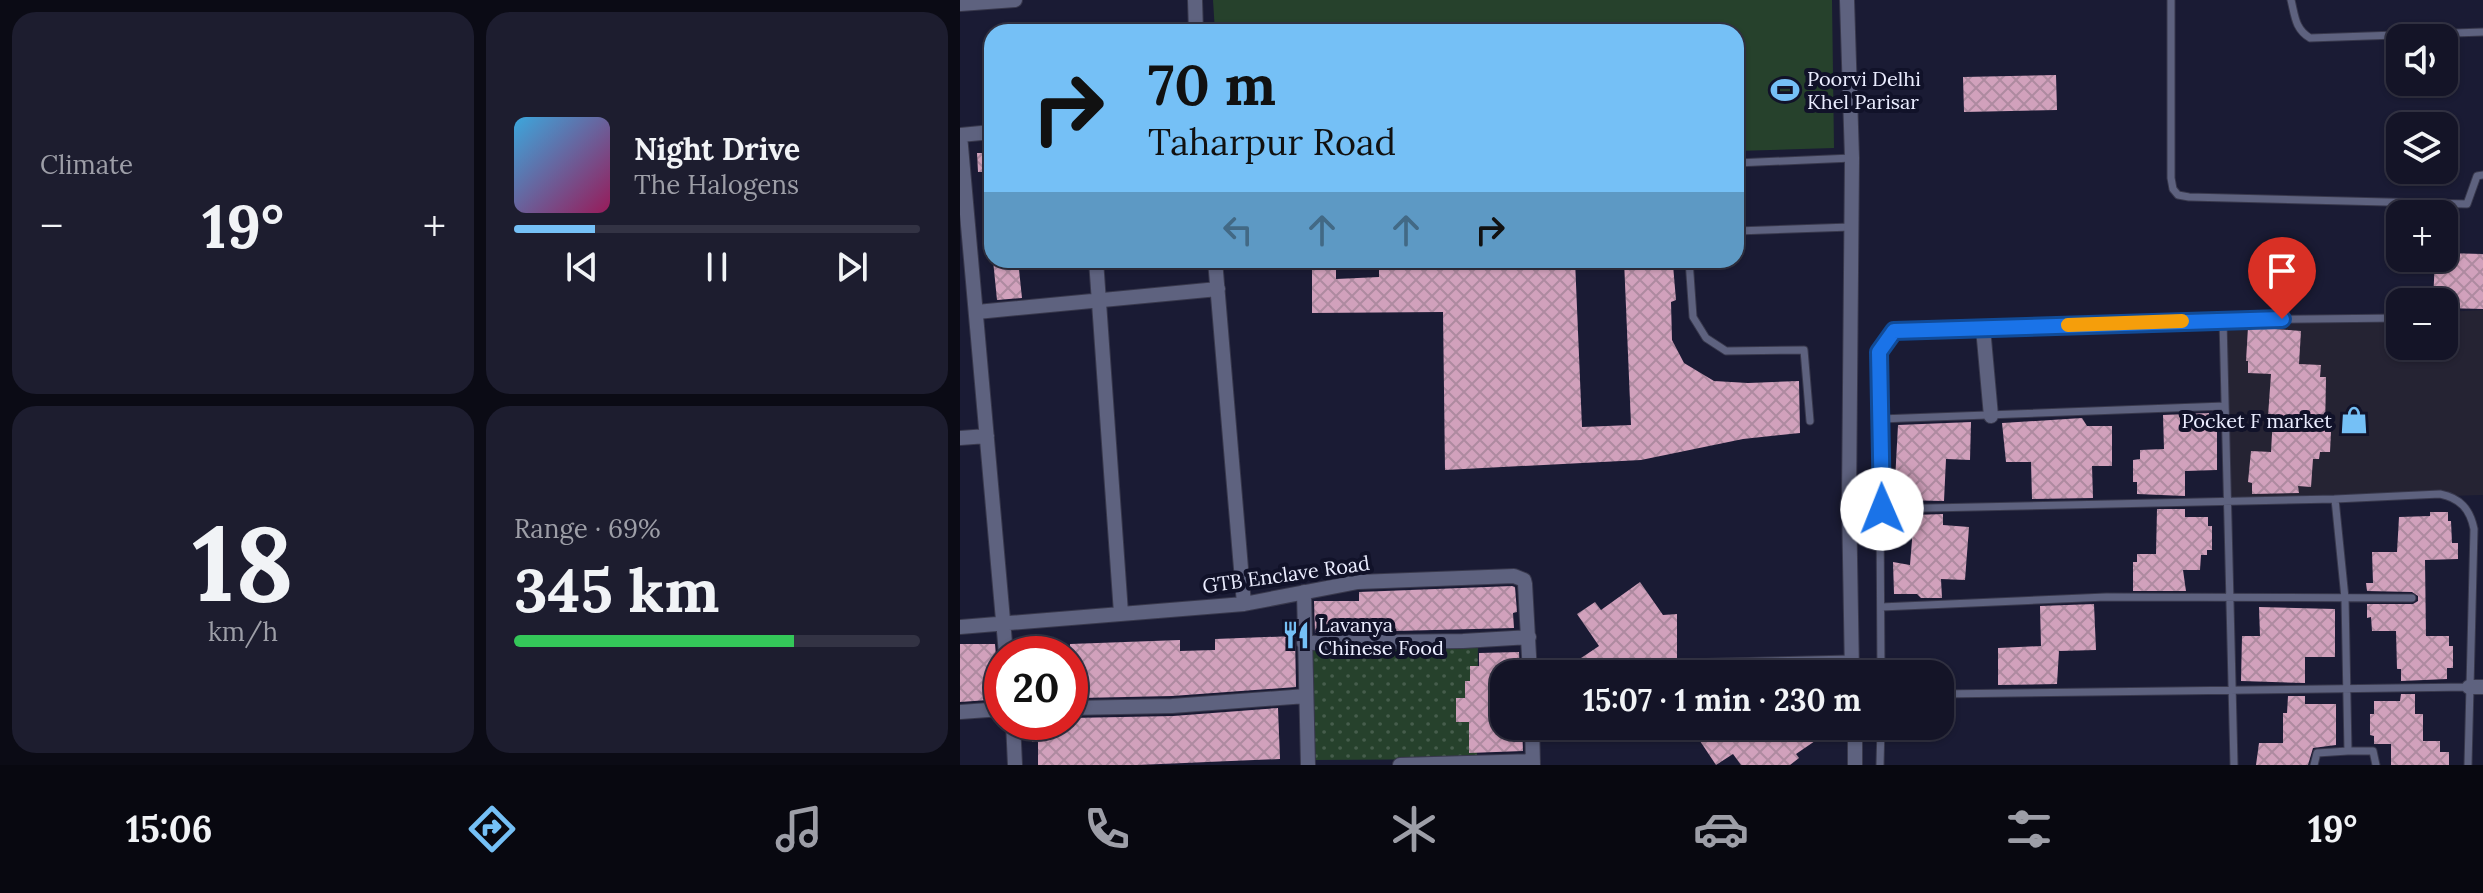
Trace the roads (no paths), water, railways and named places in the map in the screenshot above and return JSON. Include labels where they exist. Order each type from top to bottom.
[{"type":"street","points":[[961,2],[1015,0]]},
{"type":"street","points":[[1195,0],[1196,24]]},
{"type":"street","points":[[1847,0],[1852,158],[1851,660]]},
{"type":"street","points":[[984,133],[960,135],[1004,636]]},
{"type":"street","points":[[1097,268],[1121,613]]},
{"type":"street","points":[[1216,268],[1244,604]]},
{"type":"street","points":[[977,312],[1218,289]]},
{"type":"street","points":[[1983,328],[1991,416]]},
{"type":"street","points":[[960,438],[987,436]]},
{"type":"street","name":"GTB Enclave Road","points":[[960,627],[1244,604],[1358,582],[1514,576],[1524,580],[1525,584],[1530,660]]},
{"type":"street","points":[[1304,592],[1308,765]]},
{"type":"street","points":[[1304,643],[1529,637]]},
{"type":"street","points":[[1088,708],[1172,706],[1306,696]]},
{"type":"street","points":[[960,712],[984,710]]},
{"type":"street","points":[[1014,740],[1015,765]]},
{"type":"street","points":[[1400,765],[1533,763],[1532,740]]},
{"type":"street","points":[[1855,740],[1855,765]]},
{"type":"lane","points":[[2171,0],[2170,152],[2173,189],[2178,195],[2467,204],[2477,176],[2483,175]]},
{"type":"lane","points":[[2291,0],[2296,23],[2302,33],[2310,38],[2483,32]]},
{"type":"lane","points":[[1744,163],[1852,158]]},
{"type":"lane","points":[[1744,231],[1851,227]]},
{"type":"lane","points":[[1690,268],[1693,317],[1706,338],[1726,351],[1804,350],[1810,421]]},
{"type":"lane","points":[[1881,660],[1879,352],[1894,331],[2223,320],[2386,318]]},
{"type":"lane","points":[[2223,320],[2234,765]]},
{"type":"lane","points":[[1880,419],[2225,406]]},
{"type":"lane","points":[[1882,509],[2440,494],[2463,503],[2474,529],[2476,687],[2468,765]]},
{"type":"lane","points":[[2335,499],[2345,598],[2348,751]]},
{"type":"lane","points":[[1881,607],[2106,597],[2412,598]]},
{"type":"lane","points":[[1954,694],[2476,687]]},
{"type":"lane","points":[[1880,765],[1881,740]]},
{"type":"lane","points":[[2314,765],[2317,753],[2348,751],[2373,751],[2376,765]]},
{"type":"place","name":"Poorvi Delhi Khel Parisar","points":[[1785,90]]},
{"type":"place","name":"Pocket F market","points":[[2354,420]]},
{"type":"place","name":"Lavanya Chinese Food","points":[[1296,635]]}]
